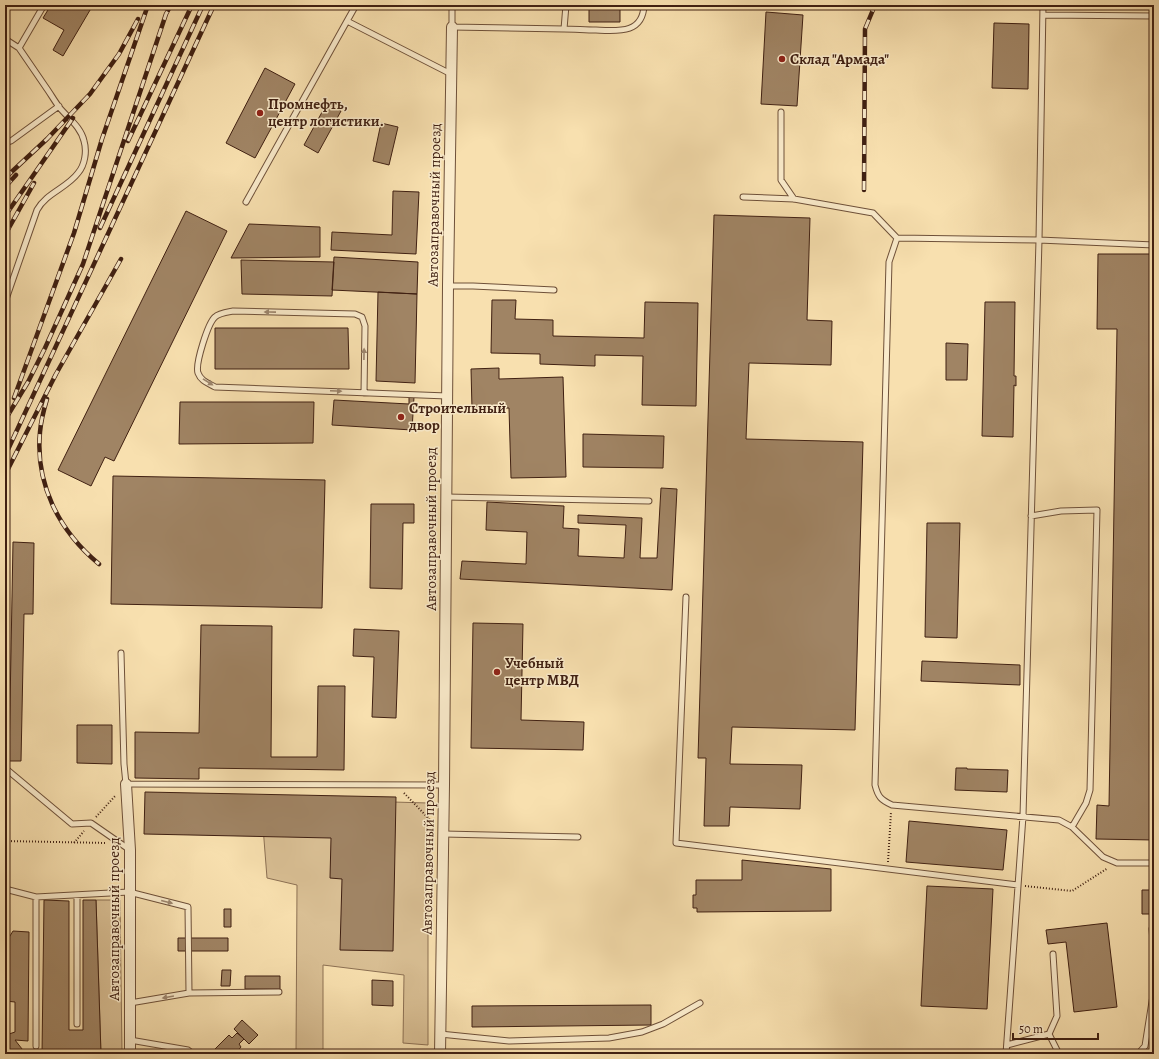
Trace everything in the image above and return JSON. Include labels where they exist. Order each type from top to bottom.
[{"type":"street","name":"Автозаправочный проезд","points":[[440,1054],[444,834],[448,286],[452,27]]},
{"type":"street","name":"Автозаправочный проезд","points":[[126,784],[130,850],[130,1054]]},
{"type":"lane","points":[[19,48],[44,5]]},
{"type":"lane","points":[[246,202],[356,5]]},
{"type":"lane","name":"Автозаправочный проезд","points":[[452,5],[452,27]]},
{"type":"lane","points":[[564,29],[566,5]]},
{"type":"lane","points":[[452,27],[564,29],[618,32],[635,26],[641,20],[644,13],[644,5]]},
{"type":"lane","points":[[1006,1054],[1023,816],[1039,240],[1043,5]]},
{"type":"lane","points":[[1043,15],[1154,16]]},
{"type":"lane","points":[[347,21],[451,74]]},
{"type":"lane","points":[[5,39],[19,48],[59,106],[79,129],[84,139],[86,149],[85,158],[79,172],[74,178],[40,204],[5,302]]},
{"type":"lane","points":[[5,143],[59,106]]},
{"type":"lane","points":[[781,112],[781,180],[794,199]]},
{"type":"lane","points":[[743,197],[794,199],[873,213],[897,238],[1039,240],[1154,245]]},
{"type":"lane","points":[[897,238],[889,262],[875,786],[877,794],[883,801],[892,805],[1059,820],[1072,827],[1103,857],[1117,863],[1154,863]]},
{"type":"lane","points":[[448,286],[554,290]]},
{"type":"lane","points":[[364,393],[365,326],[362,317],[355,314],[232,311],[215,316],[210,324],[198,361],[198,373],[204,381],[215,386],[364,393],[447,396]]},
{"type":"lane","points":[[446,497],[649,501]]},
{"type":"lane","points":[[1031,516],[1061,511],[1097,510],[1090,790],[1086,803],[1072,827]]},
{"type":"lane","points":[[686,597],[676,843],[1018,885]]},
{"type":"lane","points":[[121,653],[124,764],[126,784],[444,785]]},
{"type":"lane","points":[[5,768],[72,824],[91,823],[130,850]]},
{"type":"lane","points":[[444,834],[578,837]]},
{"type":"lane","points":[[5,889],[36,897],[129,892],[188,907],[189,993]]},
{"type":"lane","points":[[77,895],[77,1024]]},
{"type":"lane","points":[[36,897],[36,1046]]},
{"type":"lane","points":[[1152,929],[1154,953]]},
{"type":"lane","points":[[1049,1034],[1057,1016],[1053,954]]},
{"type":"lane","points":[[1138,1054],[1145,1046],[1154,989]]},
{"type":"lane","points":[[130,1003],[189,993],[279,992]]},
{"type":"lane","points":[[440,1034],[509,1041],[609,1038],[642,1032],[663,1024],[700,1003]]},
{"type":"lane","points":[[1007,1045],[1049,1034]]},
{"type":"lane","points":[[1049,1034],[1060,1054]]},
{"type":"lane","points":[[130,1040],[188,1050],[193,1054]]},
{"type":"path","points":[[74,843],[126,784]]},
{"type":"path","points":[[397,784],[444,834]]},
{"type":"path","points":[[887,869],[892,805]]},
{"type":"path","points":[[5,841],[121,843]]},
{"type":"path","points":[[1018,885],[1072,891],[1117,863]]},
{"type":"shaded area","points":[[146,795],[428,803],[428,1045],[403,1043],[404,975],[323,965],[323,1052],[387,1054],[296,1054],[297,885],[267,878],[262,814]]},
{"type":"shaded area","points":[[96,900],[120,900],[122,1054],[101,1054]]},
{"type":"building","points":[[51,5],[93,5],[63,56],[53,50],[64,30],[43,18]]},
{"type":"building","points":[[589,5],[620,5],[620,22],[589,22]]},
{"type":"building","name":"Склад \"Армада\"","points":[[766,12],[803,15],[797,106],[761,104]]},
{"type":"building","points":[[994,23],[1029,24],[1028,89],[992,88]]},
{"type":"building","name":"Промнефть, центр логистики.","points":[[265,68],[295,84],[255,158],[226,143]]},
{"type":"building","points":[[327,103],[341,111],[318,153],[304,145]]},
{"type":"building","points":[[381,123],[398,127],[389,165],[373,161]]},
{"type":"building","points":[[393,191],[419,192],[416,254],[331,250],[332,232],[392,235]]},
{"type":"building","points":[[186,211],[227,231],[114,461],[105,457],[91,486],[58,470]]},
{"type":"building","points":[[714,215],[810,218],[807,320],[832,321],[831,365],[749,363],[746,439],[863,442],[855,730],[732,727],[730,764],[802,765],[800,809],[730,807],[729,826],[704,826],[706,758],[698,758]]},
{"type":"building","points":[[249,224],[320,227],[320,257],[231,258]]},
{"type":"building","points":[[1098,254],[1154,254],[1154,840],[1096,839],[1097,805],[1109,806],[1117,329],[1097,329]]},
{"type":"building","points":[[334,257],[418,262],[417,294],[332,290]]},
{"type":"building","points":[[241,260],[334,262],[332,296],[242,294]]},
{"type":"building","points":[[378,292],[417,294],[415,383],[376,381]]},
{"type":"building","points":[[492,300],[516,300],[515,319],[553,320],[553,336],[644,338],[645,302],[698,303],[696,406],[642,405],[643,356],[595,355],[595,366],[540,364],[540,354],[491,353]]},
{"type":"building","points":[[985,302],[1015,302],[1014,376],[1016,376],[1016,386],[1014,385],[1013,437],[982,436]]},
{"type":"building","points":[[215,328],[348,328],[349,369],[215,369]]},
{"type":"building","points":[[946,343],[968,344],[967,380],[946,380]]},
{"type":"building","points":[[499,368],[499,379],[563,377],[566,477],[511,478],[509,408],[472,409],[471,369]]},
{"type":"building","points":[[409,397],[414,397],[412,430],[332,425],[334,400],[409,404]]},
{"type":"building","points":[[180,402],[314,402],[313,443],[179,444]]},
{"type":"building","points":[[583,434],[664,436],[663,468],[583,467]]},
{"type":"building","points":[[113,476],[325,480],[322,608],[111,604]]},
{"type":"building","points":[[661,488],[677,489],[672,590],[460,579],[462,561],[526,564],[527,532],[486,530],[487,502],[564,506],[563,528],[579,529],[578,556],[624,558],[626,525],[578,523],[578,515],[642,518],[640,558],[657,558]]},
{"type":"building","points":[[371,504],[414,504],[414,523],[403,523],[402,589],[370,588]]},
{"type":"building","points":[[927,523],[960,523],[957,638],[925,637]]},
{"type":"building","points":[[13,542],[34,543],[33,614],[24,614],[21,761],[9,761]]},
{"type":"building","name":"Учебный центр МВД","points":[[473,623],[523,624],[521,720],[584,722],[583,750],[471,748]]},
{"type":"building","points":[[201,625],[272,626],[271,757],[317,757],[318,686],[345,686],[344,770],[199,768],[199,779],[135,778],[135,732],[199,733]]},
{"type":"building","points":[[354,629],[399,631],[396,718],[372,717],[374,657],[353,656]]},
{"type":"building","points":[[922,661],[1020,665],[1020,685],[921,681]]},
{"type":"building","points":[[77,725],[112,725],[112,764],[77,763]]},
{"type":"building","points":[[956,768],[1008,770],[1007,792],[955,790]]},
{"type":"building","points":[[145,792],[396,797],[393,951],[340,950],[342,879],[330,878],[331,838],[144,834]]},
{"type":"building","points":[[909,821],[1007,830],[1003,870],[906,862]]},
{"type":"building","points":[[742,860],[831,869],[831,911],[697,912],[697,908],[693,908],[693,895],[696,895],[696,880],[742,880]]},
{"type":"building","points":[[927,886],[993,889],[987,1009],[921,1006]]},
{"type":"building","points":[[1142,890],[1154,890],[1154,914],[1142,914]]},
{"type":"building","points":[[44,900],[69,901],[69,1030],[83,1030],[83,900],[96,900],[101,1054],[42,1054]]},
{"type":"building","points":[[224,909],[231,909],[231,927],[224,927]]},
{"type":"building","points":[[1107,923],[1117,1007],[1074,1012],[1066,942],[1048,944],[1046,930]]},
{"type":"building","points":[[13,931],[29,932],[28,1041],[15,1040],[26,1054],[11,1054],[5,1046],[5,1029],[9,1034],[15,1032],[15,1002],[5,1001],[5,944]]},
{"type":"building","points":[[178,938],[228,938],[228,951],[178,951]]},
{"type":"building","points":[[222,970],[231,970],[230,986],[221,986]]},
{"type":"building","points":[[245,976],[280,976],[280,989],[245,989]]},
{"type":"building","points":[[372,980],[393,981],[393,1006],[372,1005]]},
{"type":"building","points":[[651,1005],[651,1025],[472,1027],[472,1006]]},
{"type":"building","points":[[242,1020],[258,1035],[249,1044],[234,1029]]},
{"type":"building","points":[[237,1033],[244,1039],[239,1044],[241,1047],[235,1054],[210,1054],[229,1035],[232,1038]]},
{"type":"railway","points":[[14,398],[74,233],[102,139],[148,5]]},
{"type":"railway","points":[[5,420],[28,382],[83,264],[166,14],[171,5]]},
{"type":"railway","points":[[128,141],[192,5]]},
{"type":"railway","points":[[100,228],[203,5]]},
{"type":"railway","points":[[5,456],[214,5]]},
{"type":"railway","points":[[864,190],[865,29],[875,5]]},
{"type":"railway","points":[[5,178],[47,139],[90,94],[119,54],[138,19]]},
{"type":"railway","points":[[5,216],[73,118]]},
{"type":"railway","points":[[5,187],[16,175]]},
{"type":"railway","points":[[5,235],[34,183]]},
{"type":"railway","points":[[5,475],[56,374],[121,259]]},
{"type":"railway","points":[[47,399],[41,423],[39,451],[41,470],[46,488],[61,521],[72,537],[99,564]]},
{"type":"place","name":"Склад \"Армада\"","points":[[782,59]]},
{"type":"place","name":"Промнефть, центр логистики.","points":[[260,113]]},
{"type":"place","name":"Строительный двор","points":[[401,417]]},
{"type":"place","name":"Учебный центр МВД","points":[[497,672]]}]
